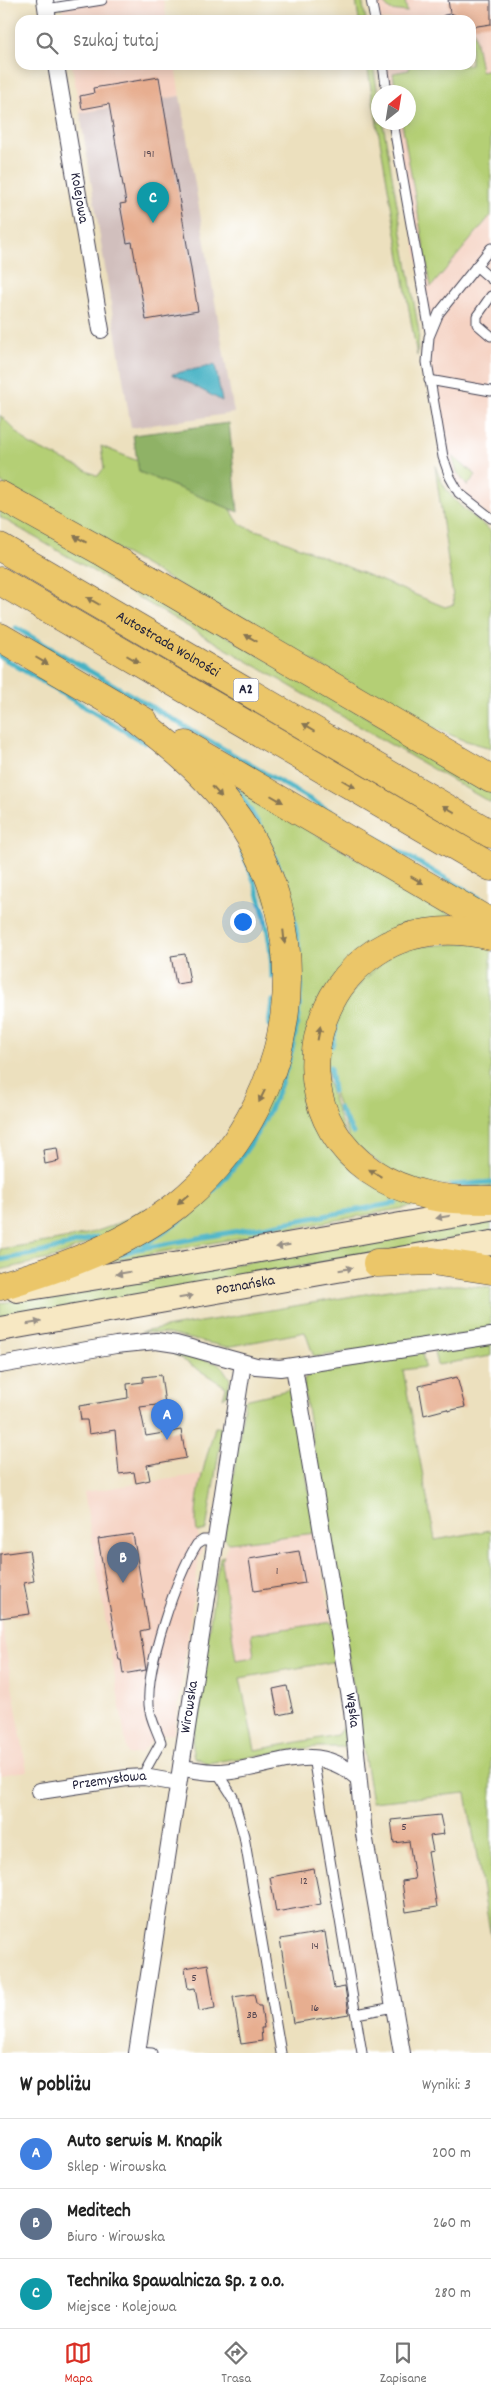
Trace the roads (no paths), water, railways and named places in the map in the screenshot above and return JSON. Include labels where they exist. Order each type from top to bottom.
[{"type":"highway","points":[[0,495],[101,551],[491,779]]},
{"type":"highway","name":"Autostrada Wolności","points":[[0,547],[491,834]]},
{"type":"highway","name":"Autostrada Wolności","points":[[0,582],[491,867]]},
{"type":"highway","points":[[0,637],[491,923]]},
{"type":"highway","points":[[0,1286],[38,1275],[111,1245],[157,1218],[194,1190],[223,1159],[250,1120],[265,1089],[281,1038],[286,985],[283,929],[276,900],[260,859],[243,828],[213,787],[165,741],[129,712]]},
{"type":"highway","points":[[397,723],[491,757]]},
{"type":"highway","points":[[491,936],[456,932],[424,933],[401,939],[372,954],[355,968],[334,993],[320,1026],[316,1058],[316,1086],[327,1122],[340,1142],[360,1163],[398,1186],[420,1193],[448,1198],[491,1200]]},
{"type":"highway","points":[[377,1263],[432,1262],[491,1270]]},
{"type":"main road","points":[[0,1292],[186,1263],[491,1209]]},
{"type":"main road","name":"Poznańska","points":[[0,1330],[491,1243]]},
{"type":"street","name":"Kolejowa","points":[[57,70],[101,330]]},
{"type":"street","points":[[0,1365],[116,1345],[156,1341],[171,1343],[267,1368],[294,1367],[491,1336]]},
{"type":"street","name":"Wirowska","points":[[142,2053],[180,1775],[243,1363]]},
{"type":"street","name":"Wąska","points":[[294,1367],[352,1710],[364,1834],[402,2053]]},
{"type":"street","points":[[313,1756],[332,1760],[345,1766],[357,1777]]},
{"type":"street","name":"Przemysłowa","points":[[40,1790],[91,1782],[217,1772],[313,1756]]},
{"type":"lane","points":[[46,10],[102,0]]},
{"type":"lane","points":[[371,0],[373,15]]},
{"type":"lane","points":[[383,70],[386,85]]},
{"type":"lane","points":[[394,130],[430,332],[427,352],[429,380],[444,463],[459,493],[491,518]]},
{"type":"lane","points":[[430,332],[442,309],[491,248]]},
{"type":"lane","points":[[476,266],[491,279]]},
{"type":"lane","points":[[491,296],[477,316],[477,324],[491,336]]},
{"type":"lane","points":[[429,380],[491,391]]},
{"type":"lane","points":[[144,1778],[146,1768],[160,1748],[161,1742],[150,1713],[149,1696],[164,1621],[197,1544],[203,1540],[216,1540]]},
{"type":"lane","points":[[313,1756],[362,2053]]},
{"type":"lane","points":[[217,1772],[233,1797],[244,1836],[281,2053]]},
{"type":"lane","points":[[356,2014],[394,2007]]},
{"type":"water","points":[[215,365],[222,401],[172,374]]},
{"type":"waterway","points":[[16,628],[491,905]]},
{"type":"waterway","points":[[0,656],[145,743]]},
{"type":"waterway","points":[[233,785],[258,823],[278,864],[291,906],[299,951]]},
{"type":"waterway","points":[[242,851],[264,912],[270,944],[272,977]]},
{"type":"waterway","points":[[145,1244],[180,1220],[212,1192],[239,1160],[262,1125],[280,1087],[292,1047],[299,1005],[300,962]]},
{"type":"waterway","points":[[269,1025],[272,1001]]},
{"type":"waterway","points":[[332,1046],[336,1027]]},
{"type":"waterway","points":[[330,1067],[333,1091]]},
{"type":"waterway","points":[[339,1108],[353,1133]]},
{"type":"waterway","points":[[452,1185],[491,1182]]},
{"type":"waterway","points":[[122,1254],[137,1249],[396,1203]]},
{"type":"waterway","points":[[0,1260],[43,1252],[97,1237]]},
{"type":"place","name":"Technika Spawalnicza Sp. z o.o.","points":[[153,223]]},
{"type":"place","name":"Auto serwis M. Knapik","points":[[167,1440]]},
{"type":"place","name":"Meditech","points":[[123,1583]]}]
